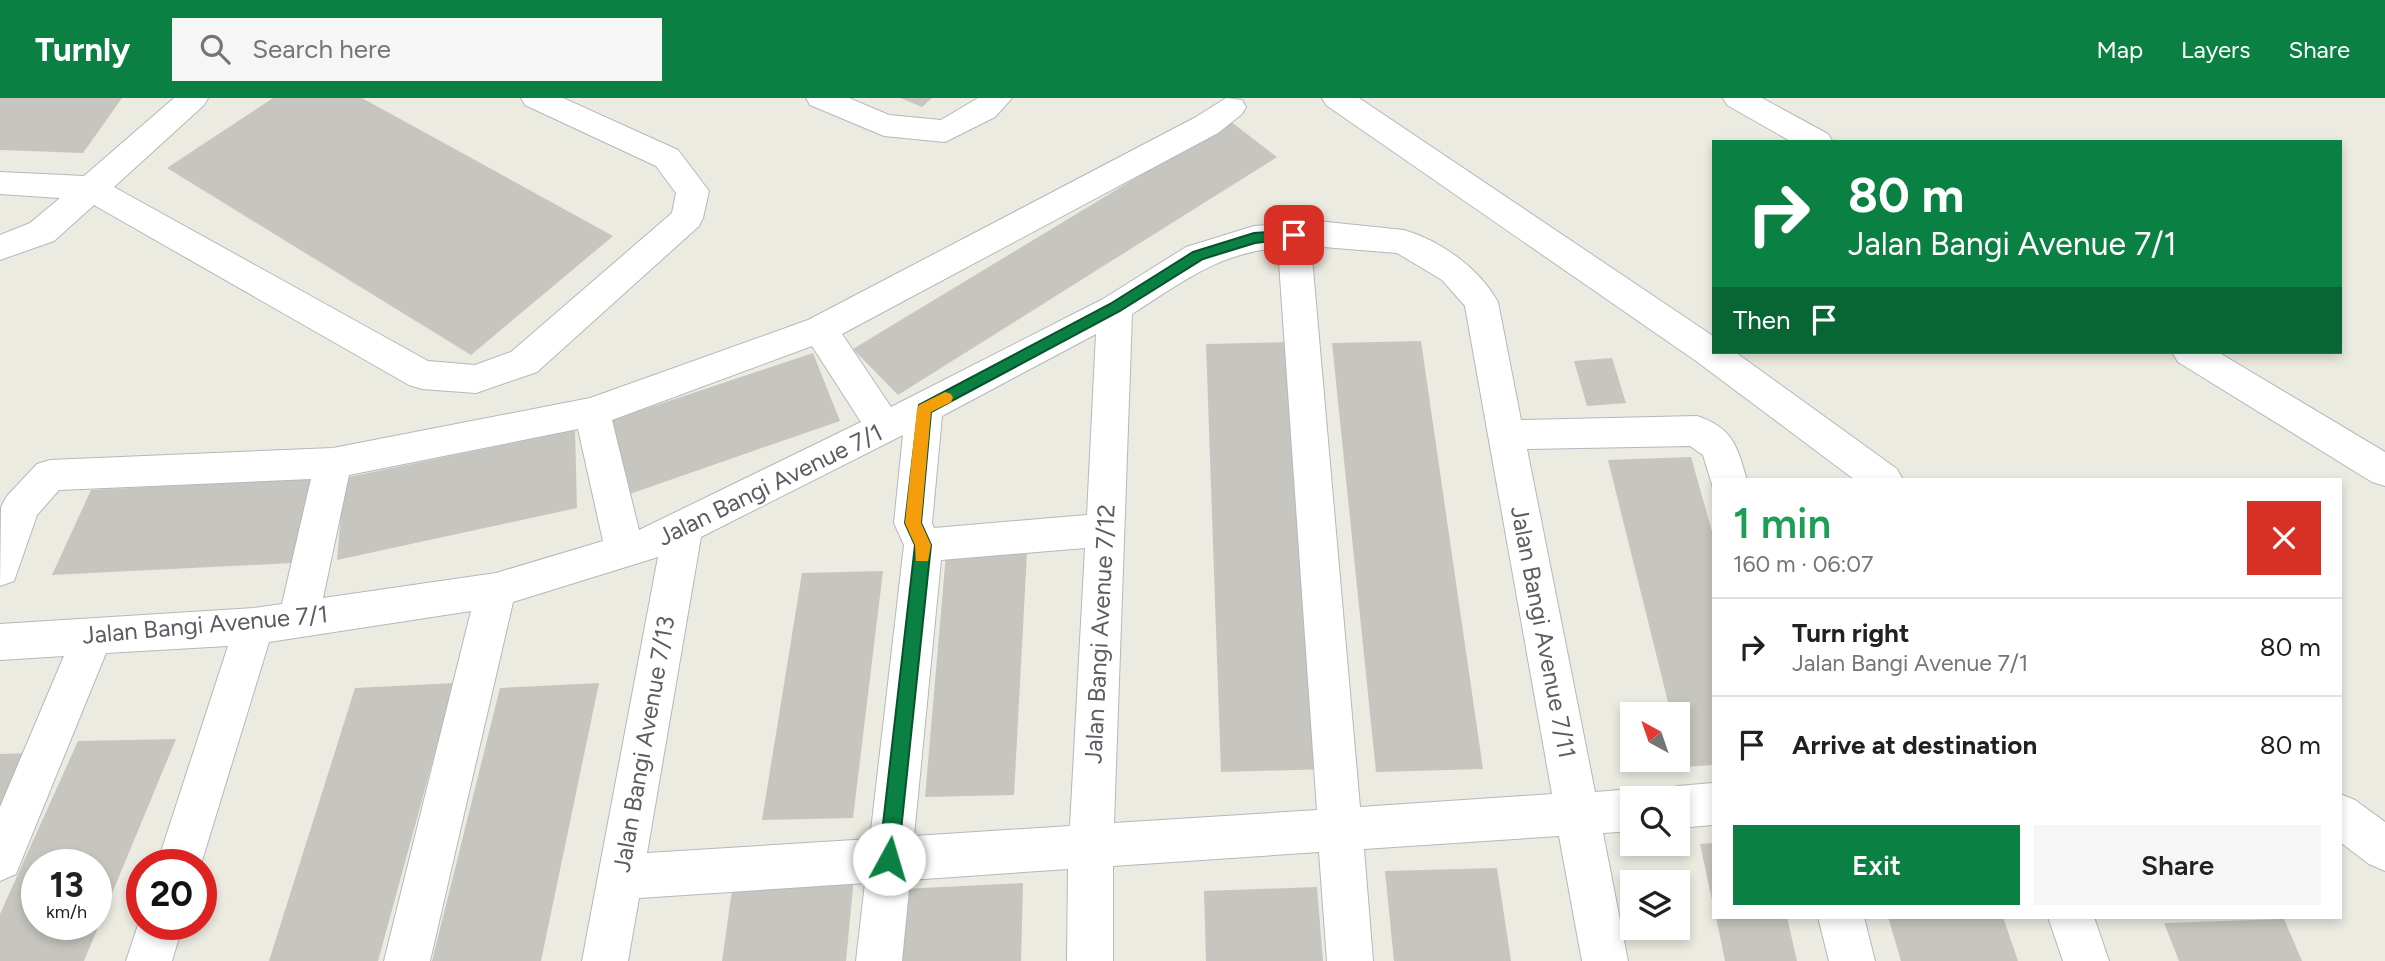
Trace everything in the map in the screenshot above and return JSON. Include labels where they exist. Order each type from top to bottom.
[{"type":"street","points":[[0,248],[42,232],[193,98]]},
{"type":"street","points":[[0,183],[90,188],[422,374],[476,379],[524,362],[687,218],[693,191],[667,158],[536,98]]},
{"type":"street","points":[[821,98],[884,125],[944,131],[984,110],[997,98]]},
{"type":"street","points":[[1337,98],[1712,354]]},
{"type":"street","points":[[1738,98],[1813,140]]},
{"type":"street","points":[[0,569],[20,507],[50,475],[333,463],[592,412],[820,329],[1207,125],[1231,107]]},
{"type":"street","name":"Jalan Bangi Avenue 7/1","points":[[0,642],[254,626],[496,590],[651,543],[924,409],[1115,308],[1198,256],[1254,238],[1317,233],[1404,242],[1454,271],[1481,302]]},
{"type":"street","points":[[1294,235],[1350,961]]},
{"type":"street","name":"Jalan Bangi Avenue 7/11","points":[[1481,302],[1605,961]]},
{"type":"street","name":"Jalan Bangi Avenue 7/12","points":[[1090,961],[1091,846],[1115,308]]},
{"type":"street","points":[[820,329],[885,429]]},
{"type":"street","points":[[1712,354],[1881,478]]},
{"type":"street","points":[[2193,354],[2385,471]]},
{"type":"street","points":[[879,961],[923,545],[913,523],[924,409]]},
{"type":"street","points":[[592,412],[625,551]]},
{"type":"street","points":[[1506,435],[1697,431],[1719,447],[1727,478]]},
{"type":"street","points":[[299,619],[333,463]]},
{"type":"street","name":"Jalan Bangi Avenue 7/13","points":[[605,961],[683,528]]},
{"type":"street","points":[[923,545],[1105,530]]},
{"type":"street","points":[[407,961],[496,590]]},
{"type":"street","points":[[184,849],[254,626]]},
{"type":"street","points":[[0,859],[93,636]]},
{"type":"street","points":[[1690,806],[1712,804]]},
{"type":"street","points":[[620,877],[1620,811]]},
{"type":"street","points":[[2342,817],[2385,849]]},
{"type":"street","points":[[1842,919],[1852,961]]},
{"type":"street","points":[[2072,919],[2086,961]]},
{"type":"street","points":[[149,961],[155,940]]},
{"type":"building","points":[[0,98],[122,98],[83,153],[0,150]]},
{"type":"building","points":[[273,98],[362,98],[613,236],[471,355],[167,168]]},
{"type":"building","points":[[900,98],[932,98],[922,107]]},
{"type":"building","points":[[1230,121],[1277,157],[898,395],[853,349]]},
{"type":"building","points":[[1421,341],[1483,769],[1376,772],[1332,343]]},
{"type":"building","points":[[1295,342],[1329,769],[1221,772],[1206,344]]},
{"type":"building","points":[[813,353],[840,421],[621,497],[600,424]]},
{"type":"building","points":[[1612,358],[1626,403],[1587,406],[1574,361]]},
{"type":"building","points":[[575,430],[577,508],[337,560],[344,478]]},
{"type":"building","points":[[1691,457],[1712,531],[1712,765],[1690,767],[1690,702],[1668,702],[1608,460]]},
{"type":"building","points":[[321,478],[292,563],[52,575],[91,490]]},
{"type":"building","points":[[1027,553],[1014,795],[925,797],[946,554]]},
{"type":"building","points":[[883,571],[853,818],[762,820],[802,573]]},
{"type":"building","points":[[454,683],[378,961],[269,961],[355,688]]},
{"type":"building","points":[[599,683],[541,961],[432,961],[500,688]]},
{"type":"building","points":[[176,739],[130,849],[126,849],[126,860],[112,893],[112,849],[29,849],[78,741]]},
{"type":"building","points":[[27,753],[0,811],[0,754]]},
{"type":"building","points":[[1712,843],[1712,900],[1700,844]]},
{"type":"building","points":[[21,867],[21,940],[93,940],[84,961],[0,961],[0,914]]},
{"type":"building","points":[[1497,868],[1511,961],[1394,961],[1385,871]]},
{"type":"building","points":[[854,877],[846,961],[722,961],[733,883]]},
{"type":"building","points":[[1023,883],[1021,961],[897,961],[902,889]]},
{"type":"building","points":[[1317,887],[1323,961],[1206,961],[1204,891]]},
{"type":"building","points":[[1716,919],[1787,919],[1797,961],[1725,961]]},
{"type":"building","points":[[1889,919],[2004,919],[2018,961],[1901,961]]},
{"type":"building","points":[[2284,919],[2302,961],[2179,961],[2164,923]]},
{"type":"slow traffic","points":[[922,556],[923,545],[913,523],[924,409],[945,398]]},
{"type":"route","points":[[889,859],[923,545],[913,523],[924,409],[1115,308],[1198,256],[1254,238],[1294,235]]}]
